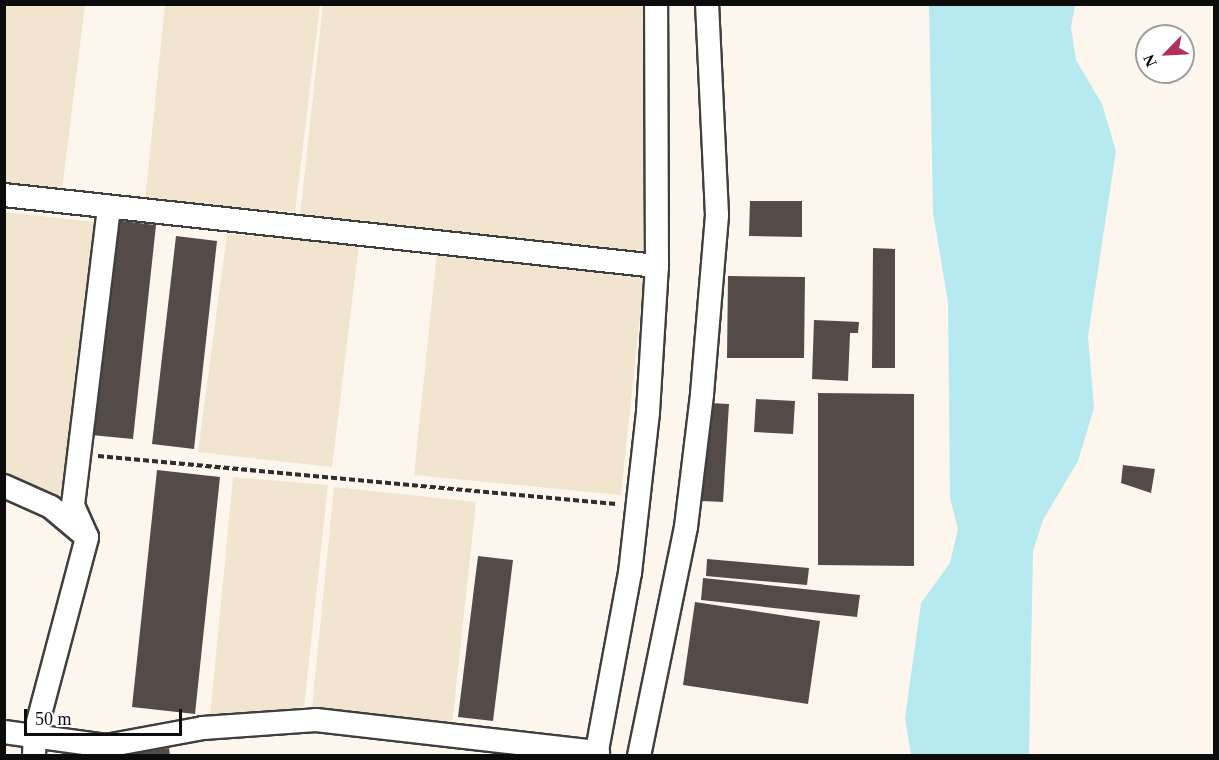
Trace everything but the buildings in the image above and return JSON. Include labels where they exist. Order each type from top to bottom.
[{"type":"street","points":[[4,732],[35,744],[105,746],[203,728],[316,720],[597,754],[638,507],[657,266],[656,4]]},
{"type":"street","points":[[639,756],[686,527],[702,394],[717,215],[707,4]]},
{"type":"street","points":[[4,195],[657,266]]},
{"type":"street","points":[[35,744],[87,537],[72,505],[109,207]]},
{"type":"street","points":[[4,486],[51,507],[87,537]]},
{"type":"path","points":[[78,454],[638,507]]},
{"type":"shaded area","points":[[5,4],[85,5],[62,190],[5,183]]},
{"type":"shaded area","points":[[165,5],[320,5],[295,212],[145,201]]},
{"type":"shaded area","points":[[323,5],[644,5],[650,76],[648,256],[300,215]]},
{"type":"shaded area","points":[[4,212],[95,222],[62,502],[5,473]]},
{"type":"shaded area","points":[[227,234],[359,244],[332,467],[198,452]]},
{"type":"shaded area","points":[[437,252],[644,278],[621,495],[414,475]]},
{"type":"shaded area","points":[[233,477],[328,485],[304,707],[210,717]]},
{"type":"shaded area","points":[[334,487],[476,502],[452,725],[312,707]]},
{"type":"water","points":[[929,5],[1075,5],[1071,27],[1076,60],[1102,104],[1116,151],[1088,336],[1094,408],[1078,461],[1043,520],[1033,551],[1029,755],[911,755],[905,718],[921,603],[950,563],[958,529],[950,498],[948,302],[933,213]]}]
